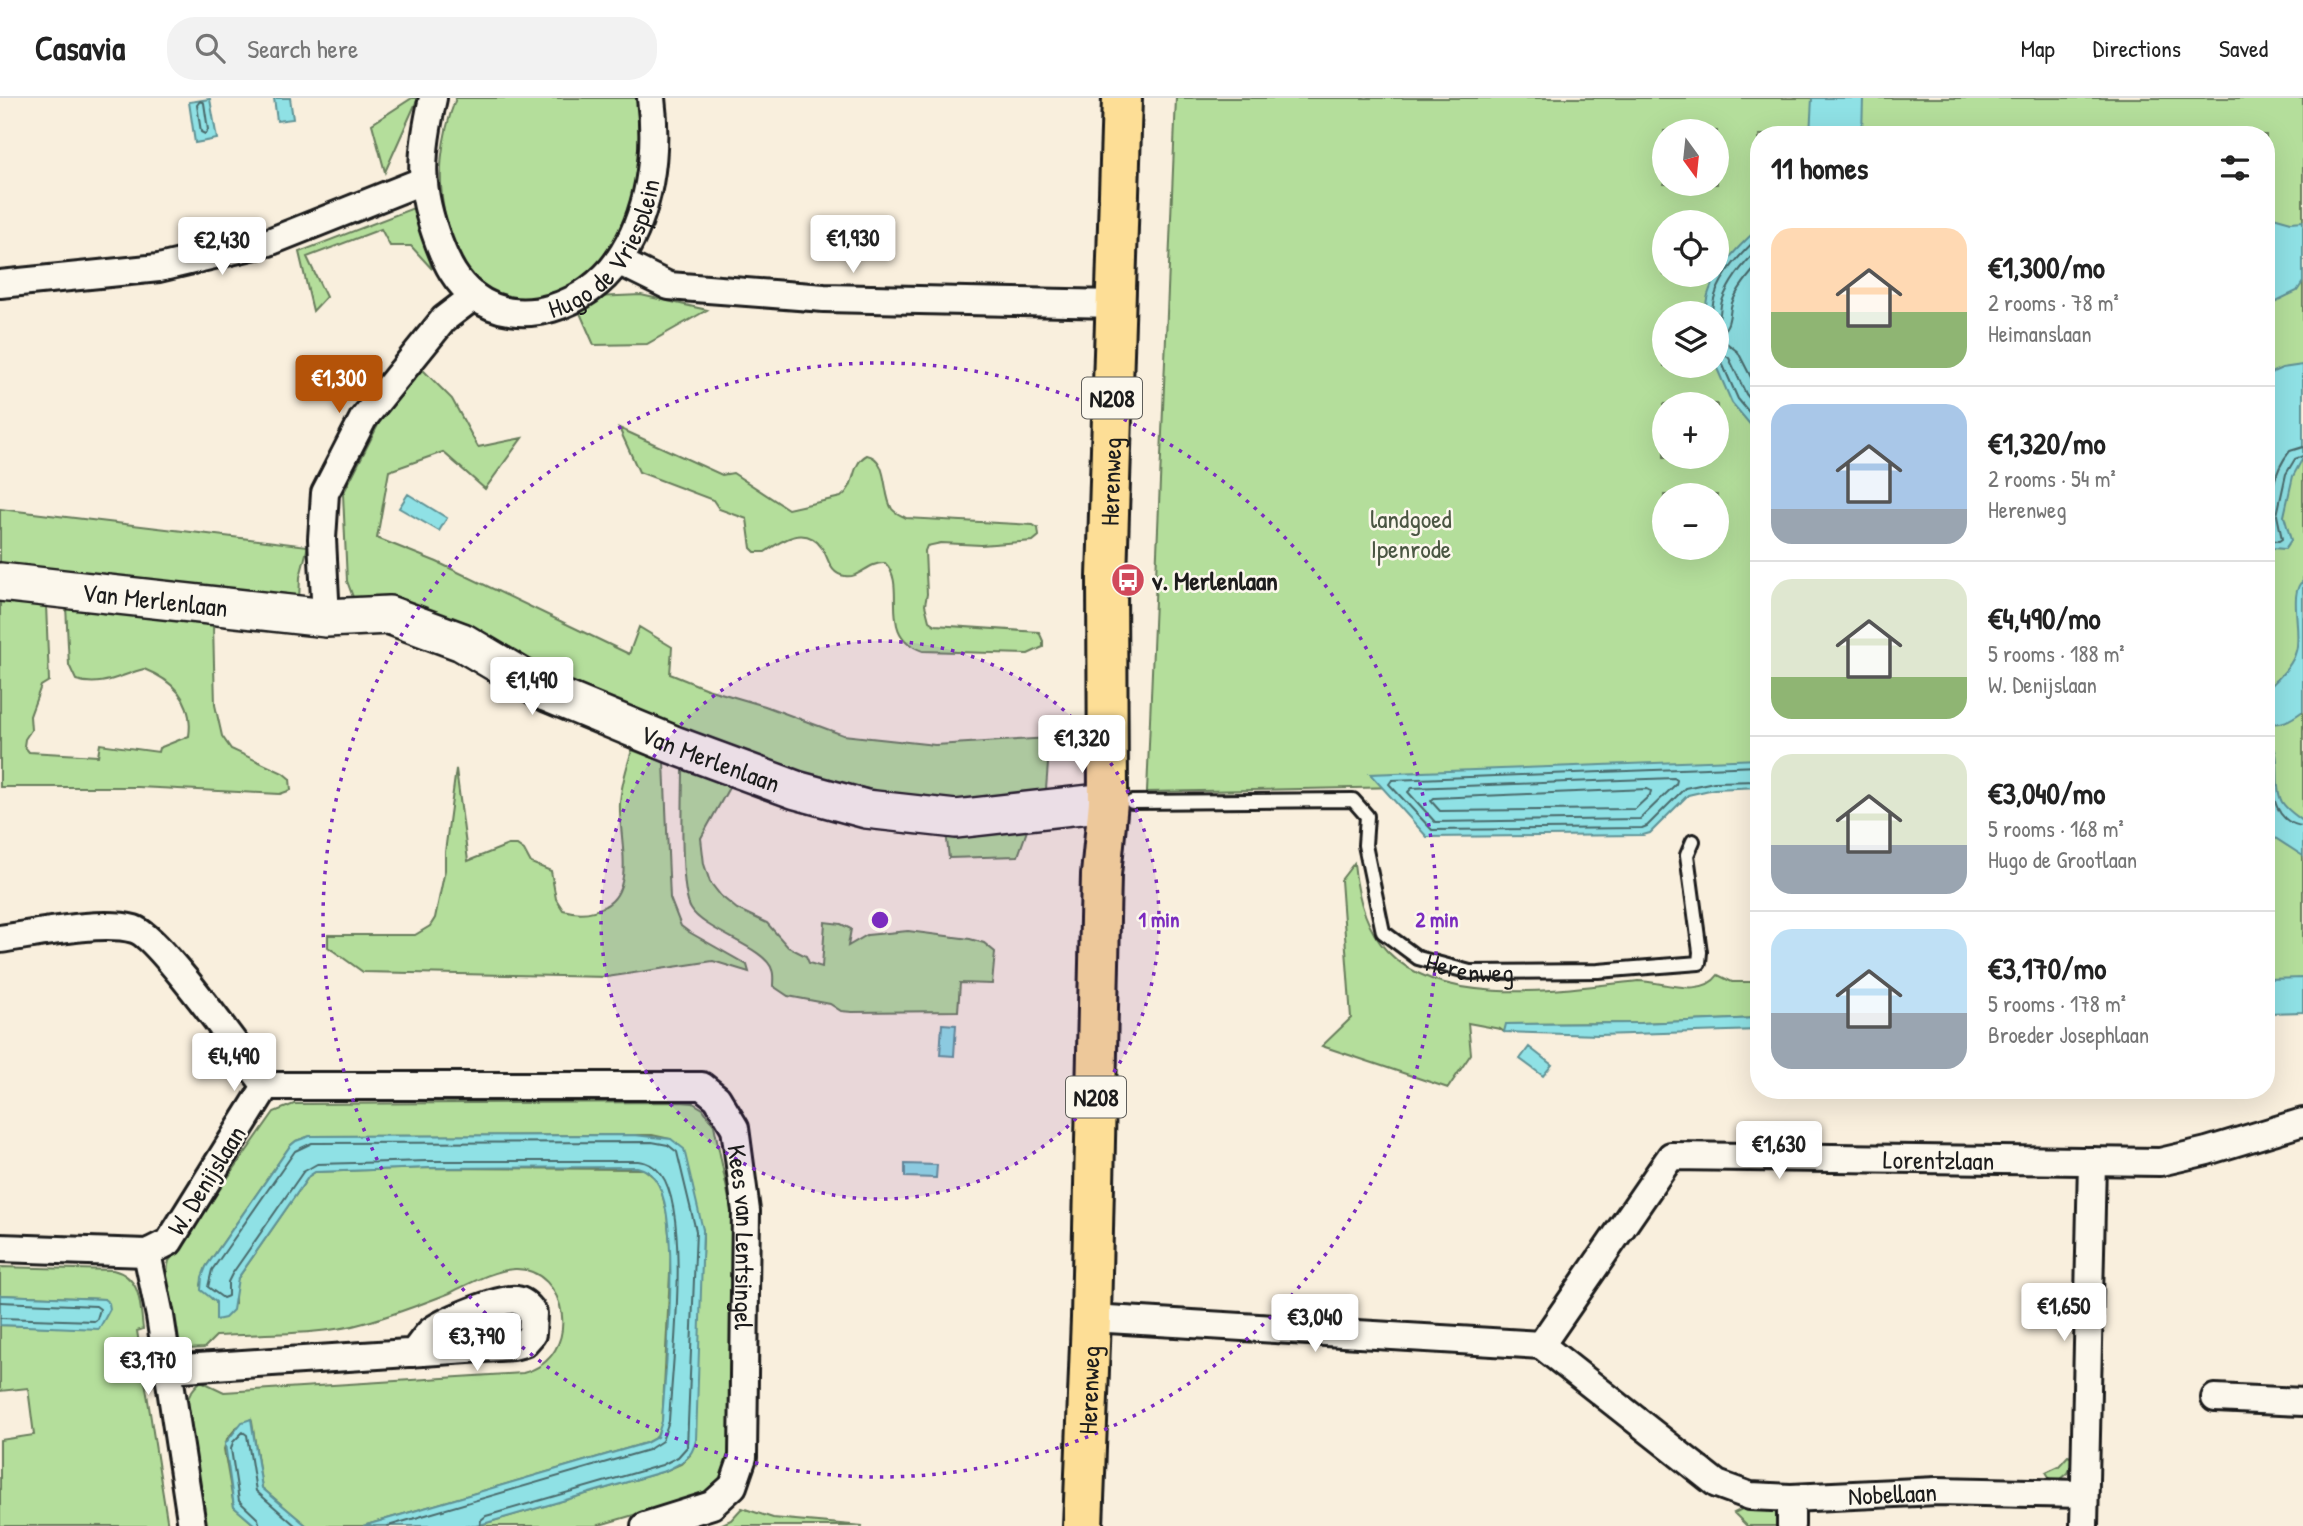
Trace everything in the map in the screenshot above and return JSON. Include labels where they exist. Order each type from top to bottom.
[{"type":"main road","name":"Herenweg","points":[[1083,1526],[1091,1318],[1101,875],[1111,802],[1107,698],[1107,577],[1122,98]]},
{"type":"main road","name":"Van Merlenlaan","points":[[0,582],[326,618],[389,615],[463,642],[548,693],[674,745],[796,790],[866,809],[956,819],[1111,802]]},
{"type":"street","name":"Hugo de Vriesplein","points":[[433,98],[422,152],[422,181],[430,220],[446,262],[474,296],[500,310],[519,313],[561,305],[593,288],[618,261],[635,230],[647,192],[653,130],[651,98]]},
{"type":"street","points":[[0,284],[159,268],[257,245],[361,207],[422,181]]},
{"type":"street","points":[[618,261],[669,286],[824,298],[1116,304]]},
{"type":"street","points":[[326,618],[322,539],[325,493],[363,419],[444,319],[474,296]]},
{"type":"street","points":[[0,939],[108,926],[137,930],[166,956],[266,1086]]},
{"type":"street","name":"W. Denijslaan","points":[[0,1248],[148,1253],[169,1242],[266,1086]]},
{"type":"street","name":"Kees van Lentsingel","points":[[266,1086],[702,1086],[717,1098],[734,1128],[746,1211],[743,1457],[733,1486],[712,1505],[645,1526]]},
{"type":"street","name":"Lorentzlaan","points":[[1541,1345],[1671,1156],[2160,1162],[2303,1122]]},
{"type":"street","points":[[2084,1526],[2092,1161]]},
{"type":"street","points":[[148,1253],[192,1526]]},
{"type":"street","points":[[1091,1318],[1541,1345]]},
{"type":"street","name":"Nobellaan","points":[[1541,1345],[1717,1485],[1750,1496],[1791,1498],[1937,1491],[2084,1494]]},
{"type":"street","points":[[168,1369],[413,1353]]},
{"type":"street","points":[[2215,1398],[2303,1402]]},
{"type":"street","points":[[1791,1498],[1791,1526]]},
{"type":"lane","name":"Herenweg","points":[[1111,802],[1353,800],[1367,816],[1365,845],[1383,932],[1418,958],[1470,972],[1598,971],[1699,963],[1700,952],[1687,855],[1693,841]]},
{"type":"green space","points":[[412,98],[418,98],[385,172],[372,124]]},
{"type":"green space","points":[[456,98],[639,98],[640,160],[627,220],[605,261],[559,299],[519,304],[503,300],[476,281],[458,252],[446,219],[441,189],[444,142]]},
{"type":"green space","name":"landgoed Ipenrode","points":[[1176,98],[2303,98],[2303,990],[2275,991],[2275,126],[1750,126],[1750,780],[1147,792]]},
{"type":"green space","points":[[416,207],[432,269],[411,246],[390,246],[381,229],[307,257],[326,297],[313,311],[299,252]]},
{"type":"green space","points":[[641,295],[707,310],[647,344],[594,345],[580,313],[595,297]]},
{"type":"green space","points":[[422,369],[452,399],[478,447],[522,438],[485,489],[443,452],[389,471],[377,538],[437,562],[629,654],[639,627],[672,647],[670,674],[843,735],[935,745],[1050,738],[1045,802],[969,805],[898,795],[746,760],[363,604],[353,597],[347,581],[343,494],[380,421]]},
{"type":"green space","points":[[619,428],[722,475],[733,473],[788,509],[841,497],[849,487],[858,464],[867,455],[879,463],[892,509],[906,518],[1033,525],[1038,528],[1039,536],[1033,541],[981,545],[941,543],[927,546],[925,605],[929,621],[935,625],[1039,632],[1043,647],[1028,654],[923,651],[909,644],[900,634],[896,622],[892,573],[885,563],[874,565],[855,575],[840,575],[833,569],[816,541],[801,536],[786,539],[765,552],[755,552],[751,548],[747,519],[719,509],[713,500],[639,472]]},
{"type":"green space","points":[[0,509],[308,546],[300,577],[299,602],[0,569]]},
{"type":"green space","points":[[0,602],[46,604],[49,681],[41,686],[30,716],[31,730],[24,746],[29,752],[98,756],[100,744],[158,752],[159,748],[189,736],[190,724],[185,703],[173,686],[155,674],[144,669],[103,682],[76,680],[69,665],[66,606],[213,624],[215,705],[222,736],[231,749],[283,773],[290,779],[291,790],[280,794],[138,787],[0,787]]},
{"type":"green space","points":[[632,750],[664,762],[670,898],[681,926],[747,965],[749,972],[713,961],[607,977],[363,972],[328,947],[328,935],[415,935],[430,926],[435,918],[445,870],[456,769],[468,861],[508,845],[517,845],[524,850],[531,863],[551,871],[556,899],[563,910],[595,911],[605,906],[615,898],[621,887],[624,860],[620,803]]},
{"type":"green space","points":[[683,769],[731,784],[701,838],[704,864],[710,882],[721,896],[737,909],[767,923],[788,947],[806,956],[809,963],[822,967],[825,922],[841,924],[851,929],[848,946],[867,935],[908,931],[984,943],[995,952],[992,984],[960,983],[958,1011],[852,1012],[841,1011],[830,1004],[788,996],[773,986],[773,972],[768,962],[748,947],[708,925],[691,909],[687,899],[683,863]]},
{"type":"green space","points":[[1029,825],[1018,856],[949,858],[946,831]]},
{"type":"green space","points":[[1354,863],[1363,910],[1379,942],[1411,970],[1440,982],[1472,989],[1542,991],[1638,981],[1692,987],[1711,982],[1718,975],[1732,982],[1750,982],[1750,1018],[1507,1024],[1504,1032],[1468,1023],[1471,1054],[1448,1088],[1322,1046],[1351,1018],[1341,880]]},
{"type":"green space","points":[[693,1103],[703,1109],[714,1125],[734,1224],[737,1263],[730,1451],[725,1475],[709,1493],[596,1526],[476,1526],[665,1471],[681,1464],[690,1455],[703,1230],[671,1139],[652,1135],[310,1136],[290,1146],[206,1267],[201,1285],[212,1299],[235,1304],[235,1283],[238,1278],[309,1176],[315,1172],[428,1168],[644,1169],[656,1179],[661,1189],[667,1214],[671,1254],[662,1426],[657,1437],[646,1443],[363,1526],[307,1526],[262,1488],[251,1419],[237,1427],[227,1439],[224,1449],[234,1507],[256,1526],[204,1526],[186,1411],[190,1394],[201,1381],[224,1392],[523,1373],[543,1364],[555,1350],[561,1333],[562,1314],[557,1297],[547,1282],[533,1272],[515,1269],[490,1275],[450,1293],[375,1320],[347,1327],[310,1332],[216,1336],[204,1348],[187,1349],[176,1338],[171,1320],[167,1288],[169,1261],[274,1112],[294,1104]]},
{"type":"green space","points":[[0,1267],[113,1270],[134,1285],[140,1302],[143,1329],[137,1331],[168,1526],[0,1526],[0,1440],[34,1435],[28,1388],[0,1391],[0,1325],[99,1328],[106,1314],[104,1299],[0,1295]]},
{"type":"green space","points":[[506,1310],[523,1316],[518,1333],[462,1337],[461,1329]]},
{"type":"green space","points":[[2068,1456],[2075,1459],[2068,1473],[2054,1485],[2046,1472],[2059,1466]]},
{"type":"green space","points":[[742,1508],[773,1518],[863,1526],[718,1526],[731,1520]]},
{"type":"green space","points":[[1742,1509],[1782,1511],[1783,1526],[1747,1526],[1734,1513]]},
{"type":"water","points":[[274,98],[290,98],[293,119],[277,121]]},
{"type":"water","points":[[1812,98],[1863,98],[1862,126],[1810,126]]},
{"type":"water","points":[[210,99],[217,139],[195,143],[189,102]]},
{"type":"water","points":[[2275,218],[2291,222],[2303,221],[2303,282],[2297,291],[2275,302]]},
{"type":"water","points":[[1750,236],[1750,424],[1732,403],[1721,378],[1729,378],[1729,301],[1707,301],[1711,287],[1729,287],[1729,259]]},
{"type":"water","points":[[2303,365],[2303,458],[2293,476],[2284,516],[2291,540],[2285,549],[2275,548],[2275,371]]},
{"type":"water","points":[[408,494],[447,518],[439,531],[399,508]]},
{"type":"water","points":[[2303,581],[2303,711],[2276,724],[2275,682],[2288,668],[2296,651],[2296,593]]},
{"type":"water","points":[[2275,750],[2279,795],[2289,810],[2303,821],[2303,856],[2275,838]]},
{"type":"water","points":[[1750,759],[1750,787],[1714,789],[1688,795],[1650,833],[1643,835],[1427,837],[1370,774]]},
{"type":"water","points":[[2303,978],[2303,1012],[2275,1013],[2275,979]]},
{"type":"water","points":[[1750,1018],[1750,1030],[1599,1035],[1504,1032],[1506,1024],[1641,1023]]},
{"type":"water","points":[[942,1024],[956,1025],[954,1056],[940,1055]]},
{"type":"water","points":[[1529,1047],[1552,1065],[1543,1076],[1520,1059]]},
{"type":"water","points":[[634,1135],[671,1139],[684,1149],[703,1230],[696,1440],[692,1452],[665,1471],[476,1526],[363,1526],[646,1443],[657,1437],[662,1421],[666,1367],[670,1259],[663,1198],[652,1174],[637,1167],[428,1168],[315,1172],[309,1176],[238,1278],[233,1310],[225,1318],[216,1320],[216,1302],[201,1290],[206,1267],[290,1146],[310,1136]]},
{"type":"water","points":[[905,1164],[937,1165],[936,1178],[905,1177]]},
{"type":"water","points":[[0,1295],[104,1299],[109,1303],[110,1309],[99,1329],[0,1325]]},
{"type":"water","points":[[251,1419],[262,1488],[307,1526],[256,1526],[234,1507],[225,1444],[242,1422]]},
{"type":"place","name":"v. Merlenlaan","points":[[1128,580]]}]
